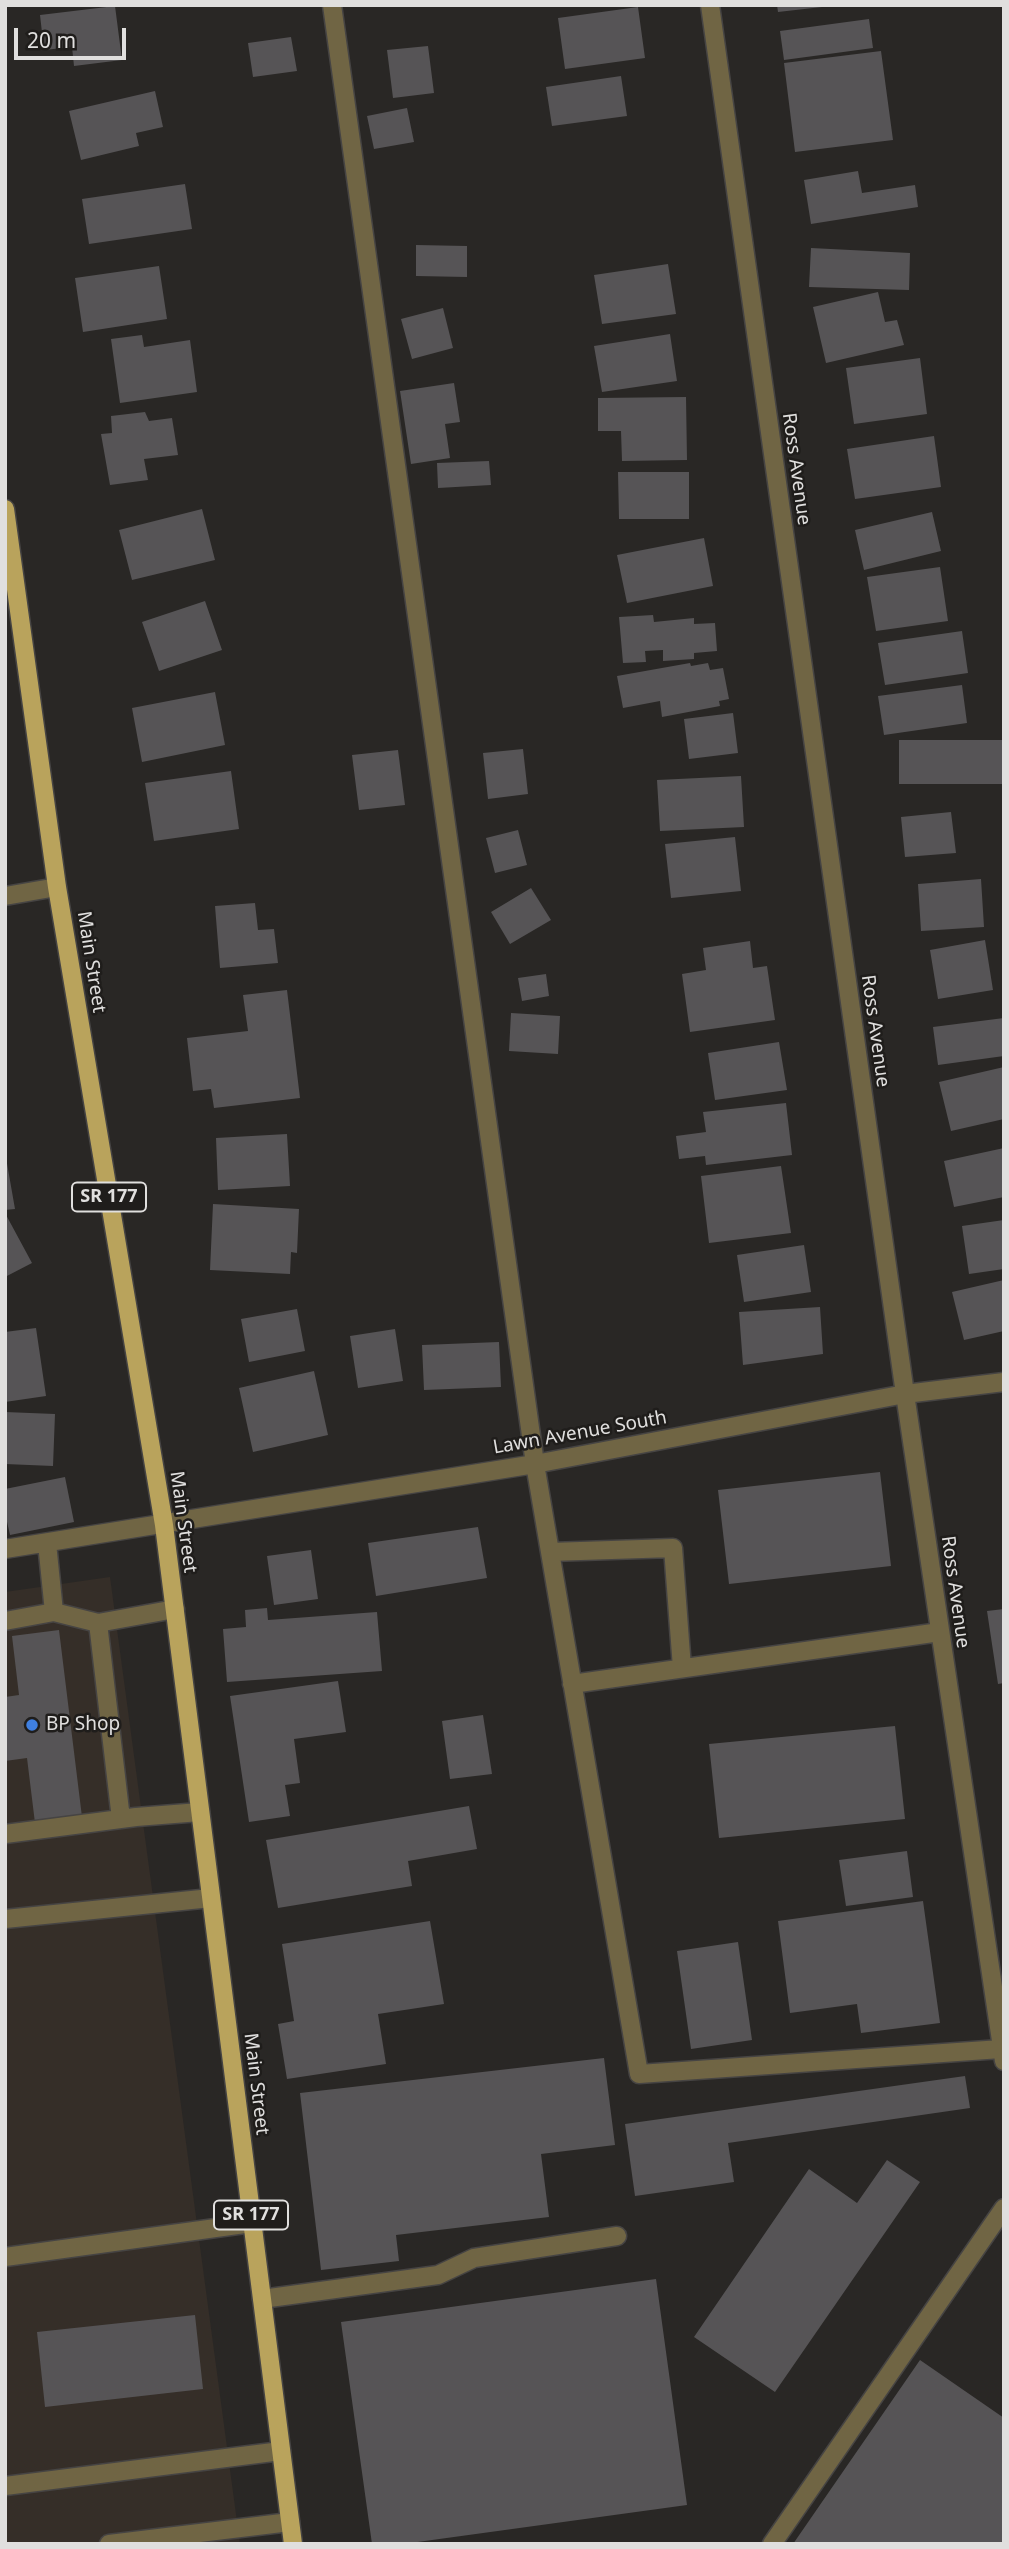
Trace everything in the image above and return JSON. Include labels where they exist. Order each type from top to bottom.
[{"type":"main road","name":"Main Street","points":[[5,509],[57,887],[164,1525],[293,2544]]},
{"type":"street","points":[[332,5],[535,1464],[639,2074],[1003,2055]]},
{"type":"street","name":"Ross Avenue","points":[[710,5],[905,1394],[1003,2055]]},
{"type":"street","points":[[5,896],[57,887]]},
{"type":"street","name":"Lawn Avenue South","points":[[5,1549],[535,1464],[905,1394],[1004,1382]]},
{"type":"street","points":[[47,1543],[54,1612]]},
{"type":"street","points":[[550,1552],[673,1548],[682,1668]]},
{"type":"street","points":[[5,1621],[54,1612],[98,1623],[175,1609]]},
{"type":"street","points":[[98,1623],[121,1819]]},
{"type":"street","points":[[572,1684],[940,1632]]},
{"type":"street","points":[[5,1834],[200,1812]]},
{"type":"street","points":[[5,1919],[211,1898]]},
{"type":"street","points":[[772,2544],[1004,2208]]},
{"type":"street","points":[[5,2257],[252,2223]]},
{"type":"street","points":[[262,2299],[438,2275],[474,2258],[617,2236]]},
{"type":"street","points":[[5,2486],[281,2451]]},
{"type":"street","points":[[109,2544],[290,2522]]},
{"type":"shaded area","points":[[110,1577],[240,2544],[5,2544],[5,1592]]},
{"type":"building","points":[[777,5],[822,5],[822,7],[778,12]]},
{"type":"building","points":[[115,6],[122,60],[74,66],[72,47],[44,50],[40,15]]},
{"type":"building","points":[[638,7],[645,58],[565,69],[558,18]]},
{"type":"building","points":[[869,19],[873,48],[784,60],[780,31]]},
{"type":"building","points":[[291,37],[297,71],[253,77],[248,43]]},
{"type":"building","points":[[428,46],[434,93],[393,98],[387,50]]},
{"type":"building","points":[[881,51],[893,140],[795,152],[784,63]]},
{"type":"building","points":[[621,76],[627,116],[552,126],[546,87]]},
{"type":"building","points":[[155,91],[163,127],[136,133],[139,146],[81,160],[69,111]]},
{"type":"building","points":[[407,108],[414,142],[374,149],[367,116]]},
{"type":"building","points":[[858,171],[862,193],[915,185],[918,207],[811,224],[804,180]]},
{"type":"building","points":[[185,184],[192,229],[89,244],[82,199]]},
{"type":"building","points":[[416,245],[467,246],[467,277],[416,276]]},
{"type":"building","points":[[811,248],[910,253],[909,290],[809,287]]},
{"type":"building","points":[[668,264],[676,314],[602,324],[594,275]]},
{"type":"building","points":[[159,266],[167,319],[83,332],[75,278]]},
{"type":"building","points":[[878,292],[885,322],[897,320],[904,345],[826,363],[813,307]]},
{"type":"building","points":[[443,308],[453,348],[412,359],[401,319]]},
{"type":"building","points":[[670,334],[677,381],[602,392],[594,346]]},
{"type":"building","points":[[142,335],[144,347],[190,340],[197,392],[120,403],[111,339]]},
{"type":"building","points":[[920,358],[927,414],[854,424],[846,368]]},
{"type":"building","points":[[454,383],[460,422],[445,424],[450,458],[411,464],[400,391]]},
{"type":"building","points":[[686,397],[687,460],[622,461],[621,431],[598,431],[598,398]]},
{"type":"building","points":[[145,412],[149,421],[172,418],[178,455],[144,459],[148,480],[110,485],[101,434],[112,433],[111,416]]},
{"type":"building","points":[[934,436],[941,487],[855,499],[847,449]]},
{"type":"building","points":[[489,461],[491,485],[438,488],[437,463]]},
{"type":"building","points":[[618,472],[689,472],[689,519],[619,519]]},
{"type":"building","points":[[202,509],[215,560],[132,580],[119,530]]},
{"type":"building","points":[[932,512],[941,551],[864,570],[855,530]]},
{"type":"building","points":[[704,538],[713,586],[627,603],[617,555]]},
{"type":"building","points":[[940,567],[948,621],[876,631],[867,577]]},
{"type":"building","points":[[205,601],[222,650],[159,671],[142,622]]},
{"type":"building","points":[[653,615],[654,622],[694,618],[694,624],[715,623],[717,651],[694,653],[694,659],[663,661],[663,650],[645,651],[646,662],[623,663],[619,617]]},
{"type":"building","points":[[962,631],[968,673],[885,685],[878,643]]},
{"type":"building","points":[[690,663],[691,666],[708,663],[710,670],[723,668],[729,699],[719,701],[720,706],[662,717],[660,701],[623,708],[617,676]]},
{"type":"building","points":[[962,685],[967,723],[884,735],[878,696]]},
{"type":"building","points":[[215,692],[225,745],[142,762],[132,708]]},
{"type":"building","points":[[733,713],[738,753],[689,759],[684,719]]},
{"type":"building","points":[[899,740],[1004,740],[1004,784],[899,784]]},
{"type":"building","points":[[523,749],[528,794],[488,799],[483,753]]},
{"type":"building","points":[[398,750],[405,805],[359,810],[352,755]]},
{"type":"building","points":[[231,771],[239,829],[154,841],[145,783]]},
{"type":"building","points":[[741,776],[744,827],[660,831],[657,780]]},
{"type":"building","points":[[951,812],[956,853],[905,857],[901,817]]},
{"type":"building","points":[[518,830],[527,865],[495,873],[486,838]]},
{"type":"building","points":[[735,837],[741,891],[671,898],[665,844]]},
{"type":"building","points":[[981,879],[984,927],[921,931],[918,884]]},
{"type":"building","points":[[531,888],[551,920],[510,944],[491,912]]},
{"type":"building","points":[[255,903],[258,930],[274,929],[278,963],[220,968],[215,906]]},
{"type":"building","points":[[985,940],[993,990],[938,999],[930,950]]},
{"type":"building","points":[[750,941],[753,968],[767,966],[775,1020],[690,1032],[682,974],[706,970],[703,948]]},
{"type":"building","points":[[546,974],[549,996],[522,1001],[518,978]]},
{"type":"building","points":[[287,990],[300,1098],[214,1108],[211,1089],[193,1091],[187,1038],[248,1031],[243,995]]},
{"type":"building","points":[[511,1013],[560,1016],[558,1054],[509,1051]]},
{"type":"building","points":[[1004,1018],[1004,1056],[938,1065],[933,1027]]},
{"type":"building","points":[[779,1042],[787,1090],[715,1100],[708,1053]]},
{"type":"building","points":[[1004,1067],[1004,1119],[951,1131],[939,1082]]},
{"type":"building","points":[[786,1103],[792,1155],[706,1165],[705,1156],[679,1159],[676,1136],[706,1132],[703,1112]]},
{"type":"building","points":[[287,1134],[290,1186],[218,1190],[216,1138]]},
{"type":"building","points":[[1004,1148],[1004,1197],[954,1207],[944,1161]]},
{"type":"building","points":[[5,1152],[15,1209],[5,1210]]},
{"type":"building","points":[[781,1166],[791,1233],[709,1243],[701,1176]]},
{"type":"building","points":[[213,1204],[299,1209],[297,1253],[291,1252],[290,1274],[210,1270]]},
{"type":"building","points":[[5,1213],[32,1263],[5,1277]]},
{"type":"building","points":[[1004,1220],[1004,1269],[969,1274],[962,1226]]},
{"type":"building","points":[[804,1245],[811,1292],[744,1302],[737,1255]]},
{"type":"building","points":[[1004,1280],[1004,1331],[964,1340],[952,1292]]},
{"type":"building","points":[[820,1307],[823,1354],[743,1365],[739,1312]]},
{"type":"building","points":[[297,1309],[305,1351],[249,1362],[241,1319]]},
{"type":"building","points":[[36,1328],[46,1396],[5,1402],[5,1332]]},
{"type":"building","points":[[395,1329],[403,1381],[358,1388],[350,1336]]},
{"type":"building","points":[[499,1342],[501,1387],[424,1390],[422,1345]]},
{"type":"building","points":[[314,1371],[328,1435],[253,1452],[239,1388]]},
{"type":"building","points":[[5,1412],[55,1414],[53,1466],[5,1464]]},
{"type":"building","points":[[880,1472],[891,1566],[729,1584],[718,1490]]},
{"type":"building","points":[[65,1477],[74,1522],[10,1535],[5,1513],[5,1489]]},
{"type":"building","points":[[478,1527],[487,1578],[376,1596],[368,1543]]},
{"type":"building","points":[[311,1550],[318,1599],[274,1605],[267,1556]]},
{"type":"building","points":[[267,1608],[268,1620],[377,1612],[382,1671],[227,1682],[223,1629],[246,1627],[245,1610]]},
{"type":"building","points":[[1004,1609],[1004,1683],[998,1684],[987,1611]]},
{"type":"building","points":[[59,1630],[82,1817],[35,1823],[27,1758],[5,1761],[5,1697],[19,1695],[12,1636]]},
{"type":"building","points":[[338,1681],[346,1732],[294,1739],[300,1783],[285,1785],[290,1816],[249,1822],[230,1696]]},
{"type":"building","points":[[483,1715],[492,1774],[450,1779],[442,1721]]},
{"type":"building","points":[[895,1726],[905,1819],[719,1838],[709,1744]]},
{"type":"building","points":[[469,1806],[477,1849],[408,1861],[412,1886],[278,1908],[266,1840]]},
{"type":"building","points":[[907,1851],[913,1897],[846,1906],[839,1860]]},
{"type":"building","points":[[923,1901],[940,2023],[861,2033],[857,2004],[790,2013],[778,1921]]},
{"type":"building","points":[[430,1921],[444,2004],[378,2014],[386,2064],[287,2079],[278,2024],[294,2021],[282,1944]]},
{"type":"building","points":[[738,1942],[752,2040],[691,2049],[677,1951]]},
{"type":"building","points":[[604,2058],[615,2145],[541,2154],[549,2217],[396,2235],[399,2261],[321,2270],[300,2093]]},
{"type":"building","points":[[965,2076],[970,2108],[728,2143],[734,2182],[635,2196],[625,2124]]},
{"type":"building","points":[[887,2160],[920,2182],[775,2392],[694,2337],[809,2169],[857,2203]]},
{"type":"building","points":[[656,2279],[687,2505],[403,2544],[372,2544],[341,2322]]},
{"type":"building","points":[[195,2315],[203,2389],[45,2407],[37,2332]]},
{"type":"building","points":[[920,2360],[1004,2418],[1004,2544],[793,2544]]},
{"type":"place","name":"BP Shop","points":[[32,1725]]}]
